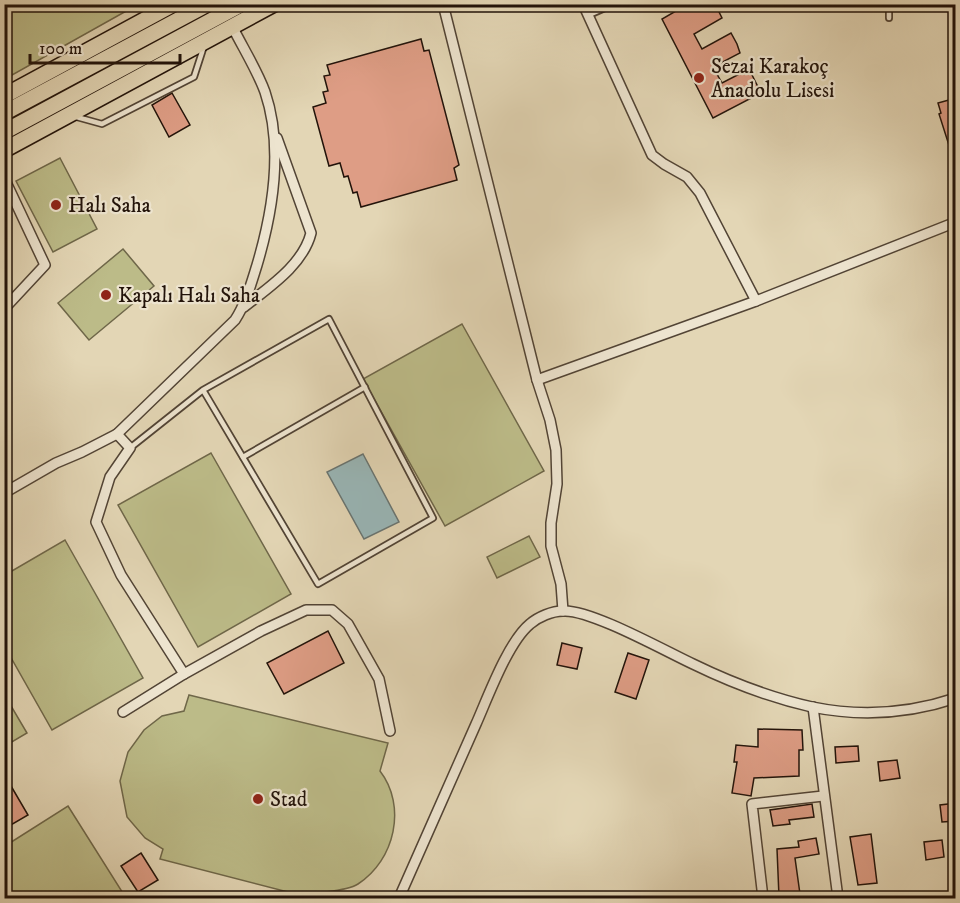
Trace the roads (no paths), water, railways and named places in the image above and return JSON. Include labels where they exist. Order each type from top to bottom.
[{"type":"highway","points":[[4,96],[174,4]]},
{"type":"highway","points":[[4,113],[208,4]]},
{"type":"highway","points":[[4,132],[242,4]]},
{"type":"highway","points":[[4,150],[274,4]]},
{"type":"street","points":[[443,4],[556,450],[551,546],[561,584],[563,611]]},
{"type":"street","points":[[583,4],[652,155],[687,177],[700,193],[756,301]]},
{"type":"street","points":[[232,27],[265,92],[274,128],[311,233],[309,244],[302,254],[278,279],[243,308]]},
{"type":"street","points":[[4,493],[56,463],[117,434],[235,320],[243,308],[264,240],[270,211],[274,128]]},
{"type":"street","points":[[4,178],[45,265],[4,309]]},
{"type":"street","points":[[537,380],[756,301],[956,222]]},
{"type":"street","points":[[117,434],[130,448],[110,477],[96,522],[121,575],[184,674]]},
{"type":"street","points":[[123,712],[184,674],[261,631],[306,610],[332,610],[348,624],[379,679],[390,731]]},
{"type":"street","points":[[399,898],[490,691],[514,643],[529,624],[545,615],[563,611],[594,618],[695,665],[763,693],[813,707],[880,714],[954,698],[956,722]]},
{"type":"street","points":[[813,707],[838,898]]},
{"type":"street","points":[[763,898],[752,804],[823,796]]},
{"type":"lane","points":[[589,15],[614,4]]},
{"type":"lane","points":[[889,4],[890,18]]},
{"type":"lane","points":[[68,115],[102,124],[194,77],[206,41]]},
{"type":"lane","points":[[130,448],[203,390],[329,319],[433,518],[318,584],[203,390]]},
{"type":"lane","points":[[243,457],[365,387]]},
{"type":"water","points":[[363,454],[399,522],[364,539],[327,472]]},
{"type":"place","name":"Sezai Karakoç Anadolu Lisesi","points":[[699,78]]},
{"type":"place","name":"Halı Saha","points":[[56,205]]},
{"type":"place","name":"Kapalı Halı Saha","points":[[106,295]]},
{"type":"place","name":"Stad","points":[[258,799]]}]
